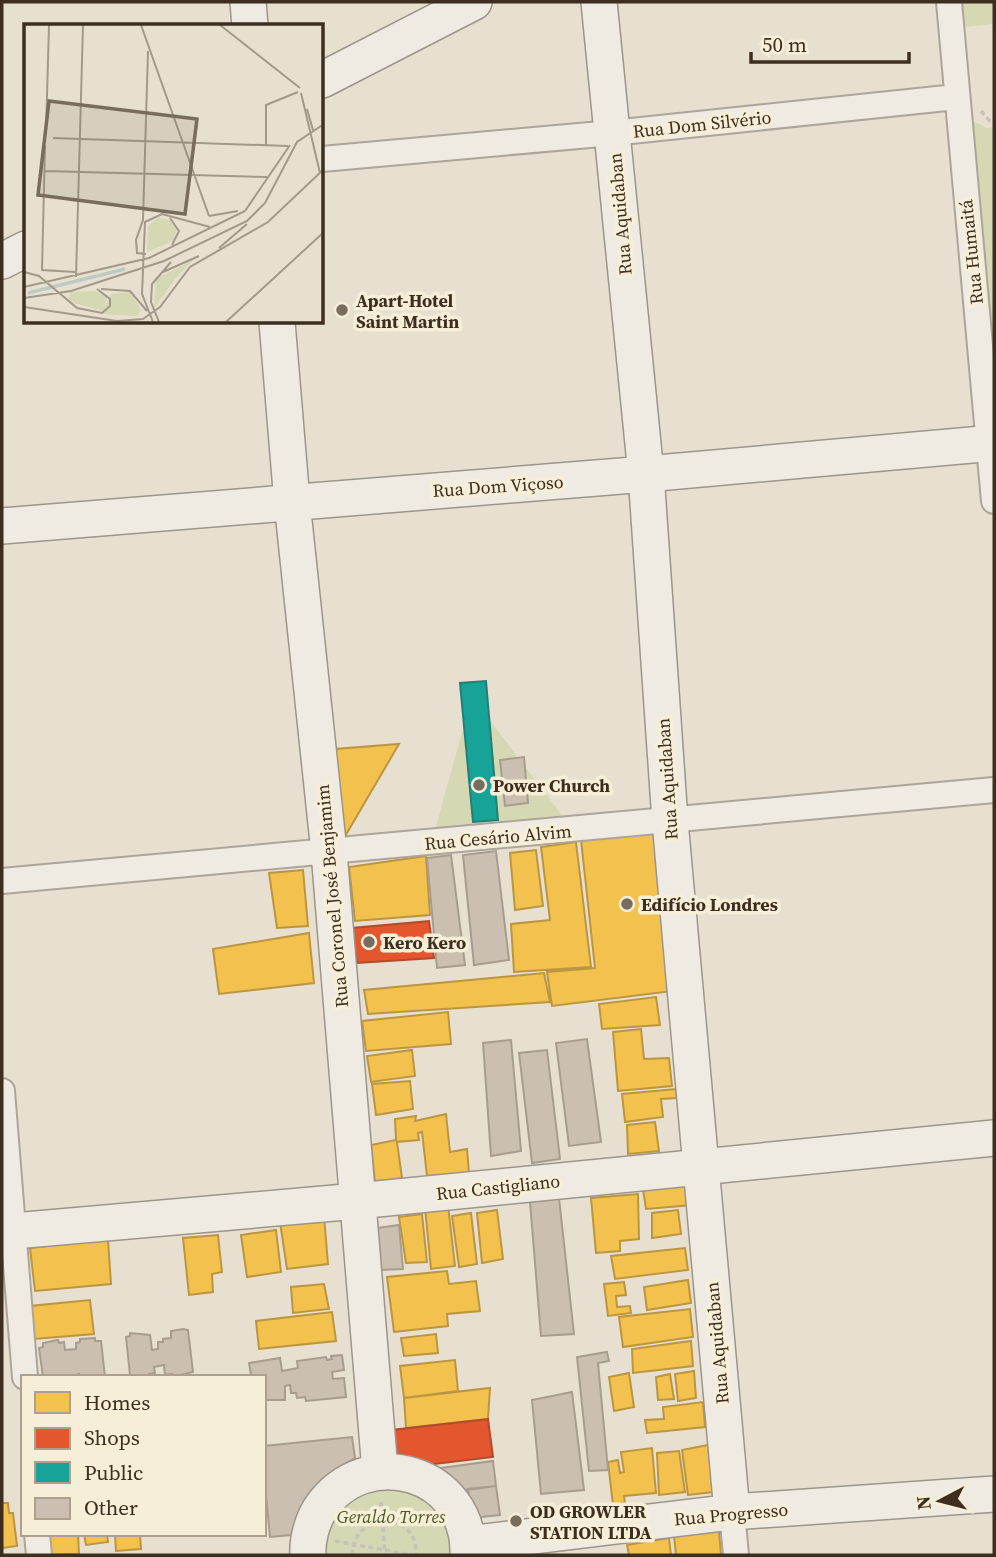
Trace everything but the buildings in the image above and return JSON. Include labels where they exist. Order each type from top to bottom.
[{"type":"street","points":[[248,2],[250,24]]},
{"type":"street","points":[[324,79],[474,2]]},
{"type":"street","name":"Rua Aquidaban","points":[[599,2],[646,474],[670,821],[736,1555]]},
{"type":"street","name":"Rua Humaitá","points":[[949,2],[956,97],[992,443],[994,502]]},
{"type":"street","name":"Rua Dom Silvério","points":[[324,159],[612,134],[956,97]]},
{"type":"street","points":[[2,261],[24,250]]},
{"type":"street","name":"Rua Coronel José Benjamim","points":[[277,324],[292,502],[329,852],[380,1471]]},
{"type":"street","name":"Rua Dom Viçoso","points":[[2,526],[992,443]]},
{"type":"street","name":"Rua Cesário Alvim","points":[[2,881],[994,790]]},
{"type":"street","points":[[2,1091],[8,1231],[25,1375]]},
{"type":"street","name":"Rua Castigliano","points":[[8,1231],[357,1201],[994,1138]]},
{"type":"street","points":[[305,1550],[316,1516],[328,1498],[345,1483],[364,1474],[380,1471],[406,1472],[425,1479],[441,1491],[455,1506],[464,1524],[468,1550]]},
{"type":"street","name":"Rua Progresso","points":[[468,1550],[732,1512],[994,1494]]},
{"type":"street","points":[[37,1536],[38,1555]]},
{"type":"path","points":[[380,1471],[385,1553]]},
{"type":"path","points":[[305,1550],[354,1545],[385,1553],[414,1555],[414,1539],[407,1528],[381,1520],[368,1525],[357,1535],[354,1545],[352,1555]]},
{"type":"green space","points":[[960,2],[994,2],[994,24],[963,27]]},
{"type":"green space","points":[[965,117],[987,128],[994,127],[994,425]]},
{"type":"green space","points":[[472,697],[581,840],[501,845],[427,858]]},
{"type":"green space","name":"Geraldo Torres","points":[[432,1487],[466,1555],[314,1555],[343,1492]]},
{"type":"place","name":"Apart-Hotel Saint Martin","points":[[342,310]]},
{"type":"place","name":"Power Church","points":[[479,785]]},
{"type":"place","name":"Edifício Londres","points":[[627,904]]},
{"type":"place","name":"Kero Kero","points":[[369,942]]},
{"type":"place","name":"OD GROWLER STATION LTDA","points":[[516,1521]]}]
